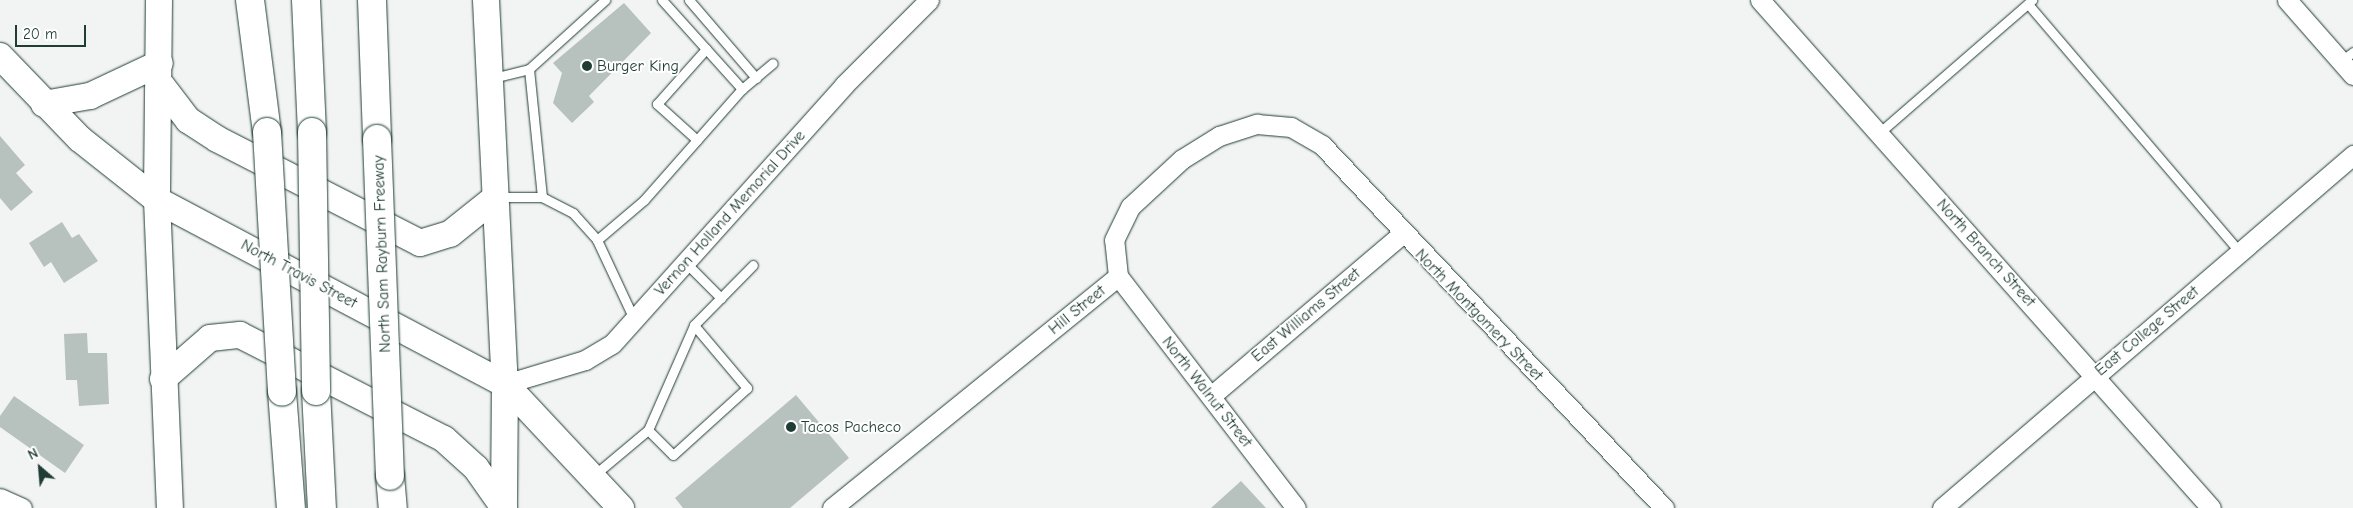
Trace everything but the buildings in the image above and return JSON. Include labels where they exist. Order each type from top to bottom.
[{"type":"highway","points":[[250,0],[267,132],[282,392],[291,508]]},
{"type":"highway","points":[[306,0],[312,132],[316,391],[322,508]]},
{"type":"highway","name":"North Sam Rayburn Freeway","points":[[374,4],[377,138],[390,476],[394,508]]},
{"type":"main road","points":[[159,0],[161,74],[157,200],[163,379],[170,508]]},
{"type":"main road","points":[[486,0],[505,384],[504,508]]},
{"type":"main road","name":"North Travis Street","points":[[1,61],[80,139],[157,200],[505,384],[593,476],[620,508]]},
{"type":"main road","points":[[44,104],[90,96],[161,74]]},
{"type":"main road","points":[[161,74],[188,120],[216,139],[420,243],[450,234],[496,197]]},
{"type":"main road","points":[[163,379],[210,338],[240,334],[444,439],[476,468],[504,508]]},
{"type":"street","name":"Vernon Holland Memorial Drive","points":[[505,384],[585,360],[612,344],[844,85],[929,0]]},
{"type":"street","name":"North Branch Street","points":[[1760,0],[2095,375],[2211,508]]},
{"type":"street","points":[[2287,0],[2349,63]]},
{"type":"street","name":"Hill Street","points":[[832,508],[1118,276],[1114,240],[1130,207],[1182,159],[1219,136],[1257,124],[1291,127]]},
{"type":"street","name":"North Montgomery Street","points":[[1291,127],[1322,145],[1402,234],[1664,508]]},
{"type":"street","name":"East College Street","points":[[1942,508],[2353,155]]},
{"type":"street","name":"East Williams Street","points":[[1211,396],[1402,234]]},
{"type":"street","name":"North Walnut Street","points":[[1118,276],[1296,508]]},
{"type":"street","points":[[0,498],[22,508]]},
{"type":"lane","points":[[490,78],[529,69],[605,0]]},
{"type":"lane","points":[[662,0],[742,89]]},
{"type":"lane","points":[[689,0],[756,78]]},
{"type":"lane","points":[[1879,133],[2030,2],[2240,252]]},
{"type":"lane","points":[[697,140],[657,104],[706,48]]},
{"type":"lane","points":[[597,240],[644,200],[742,89],[773,63]]},
{"type":"lane","points":[[529,69],[542,197]]},
{"type":"lane","points":[[496,197],[542,197],[573,213],[597,240],[634,320]]},
{"type":"lane","points":[[685,262],[721,298]]},
{"type":"lane","points":[[593,476],[648,430],[694,325],[753,265]]},
{"type":"lane","points":[[648,430],[672,455],[747,388],[694,325]]},
{"type":"place","name":"Burger King","points":[[587,66]]},
{"type":"place","name":"Tacos Pacheco","points":[[791,427]]}]
